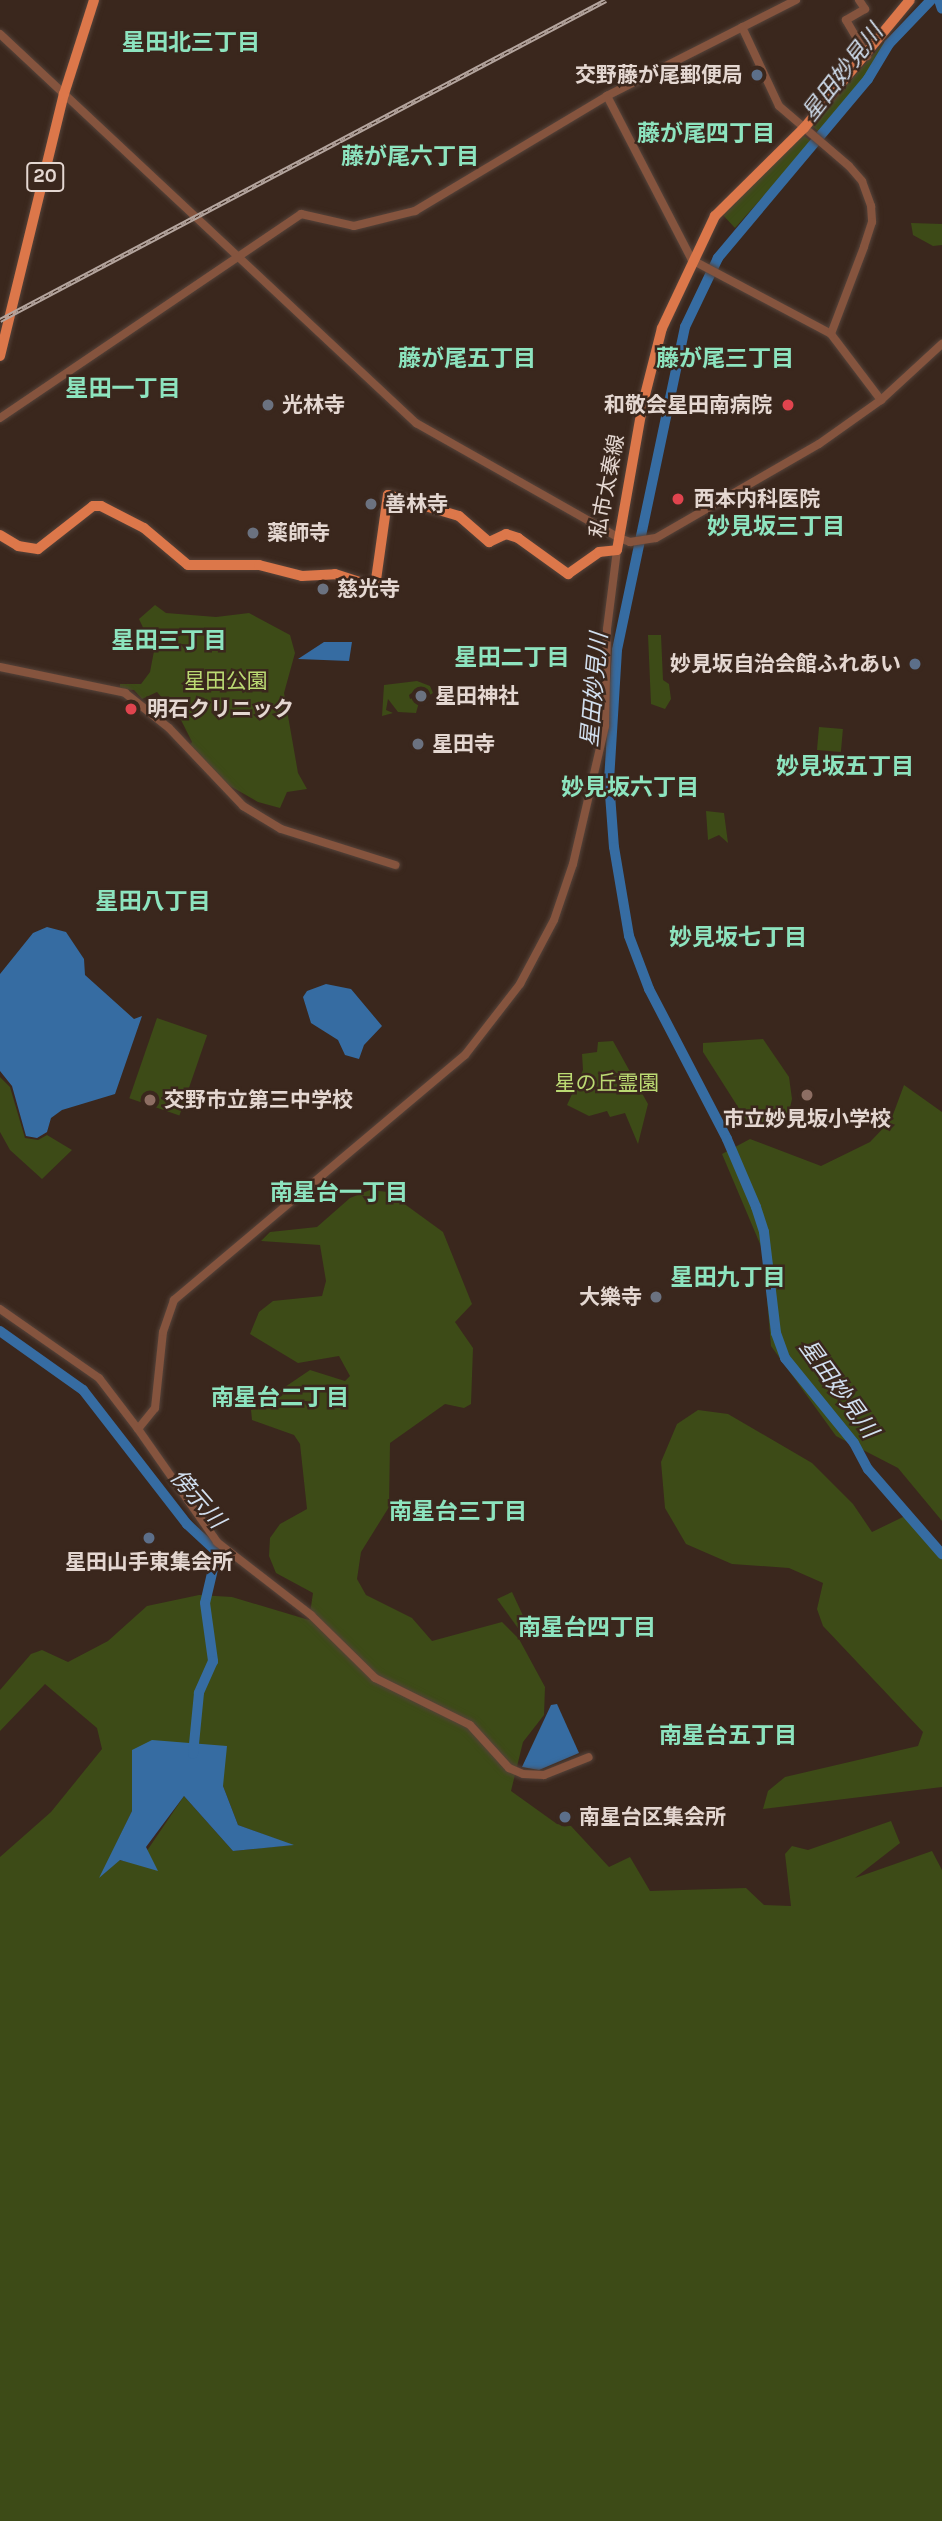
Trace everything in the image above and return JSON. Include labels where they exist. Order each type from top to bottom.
[{"type":"main road","name":"20","points":[[0,356],[64,94],[94,0]]},
{"type":"main road","name":"私市太秦線","points":[[0,535],[18,547],[38,548],[93,506],[101,506],[144,528],[188,565],[259,565],[302,576],[335,573],[375,587],[388,495],[459,516],[489,542],[506,534],[518,538],[568,574],[589,557],[617,550],[643,402],[662,328],[692,260],[719,209],[804,128],[867,56],[910,0]]},
{"type":"street","points":[[0,418],[300,214],[354,226],[415,211],[607,96],[796,0]]},
{"type":"street","points":[[859,0],[864,9],[846,20],[867,56]]},
{"type":"street","points":[[742,27],[779,106],[862,181],[871,214],[864,247],[831,334]]},
{"type":"street","points":[[0,34],[416,423],[619,538],[640,541],[673,529],[796,458],[881,400],[942,344]]},
{"type":"street","points":[[607,96],[692,260],[831,334],[881,400]]},
{"type":"street","points":[[138,1429],[155,1408],[163,1332],[174,1300],[433,1084],[464,1055],[520,984],[558,909],[599,753],[617,550]]},
{"type":"street","points":[[0,667],[125,693],[169,728],[243,806],[281,829],[396,865]]},
{"type":"street","points":[[0,1309],[99,1378],[218,1542],[312,1615],[375,1678],[470,1725],[509,1768],[523,1774],[544,1775],[589,1756]]},
{"type":"green space","points":[[887,39],[868,77],[819,132],[811,125]]},
{"type":"green space","points":[[802,134],[812,142],[735,228],[722,214]]},
{"type":"green space","points":[[911,223],[942,224],[942,245],[933,246],[913,235]]},
{"type":"green space","name":"星田公園","points":[[155,605],[166,613],[216,617],[249,613],[290,635],[295,653],[284,693],[298,773],[307,789],[287,792],[280,808],[258,802],[230,786],[189,746],[192,742],[181,720],[157,692],[142,699],[134,690],[120,689],[120,684],[141,684],[150,672],[154,651],[139,619]]},
{"type":"green space","points":[[648,635],[661,635],[663,680],[669,684],[671,699],[665,709],[651,704]]},
{"type":"green space","points":[[417,681],[430,686],[433,693],[428,696],[417,689],[409,695],[410,699],[421,695],[416,713],[398,712],[388,699],[386,710],[393,713],[382,716],[384,685]]},
{"type":"green space","points":[[819,727],[843,729],[841,752],[817,750]]},
{"type":"green space","points":[[706,811],[724,813],[728,843],[719,835],[708,840]]},
{"type":"green space","points":[[157,1018],[207,1035],[179,1116],[129,1098]]},
{"type":"green space","points":[[763,1039],[789,1077],[792,1099],[789,1112],[752,1129],[703,1052],[703,1043]]},
{"type":"green space","name":"星の丘霊園","points":[[613,1041],[648,1104],[638,1144],[625,1113],[610,1117],[607,1111],[589,1116],[567,1105],[583,1070],[582,1054],[597,1052],[598,1042]]},
{"type":"green space","points":[[0,1077],[10,1087],[25,1138],[38,1140],[47,1135],[72,1150],[42,1179],[10,1150],[0,1132]]},
{"type":"green space","points":[[904,1085],[942,1112],[942,1521],[898,1468],[836,1436],[771,1346],[763,1251],[722,1154],[750,1139],[821,1166],[870,1142],[891,1120]]},
{"type":"green space","points":[[370,1190],[388,1192],[443,1232],[472,1304],[455,1322],[473,1348],[471,1404],[464,1408],[445,1404],[390,1443],[389,1507],[361,1552],[357,1579],[366,1595],[412,1618],[432,1641],[502,1622],[519,1639],[545,1687],[544,1715],[523,1742],[511,1791],[557,1824],[571,1826],[609,1867],[630,1857],[650,1891],[746,1888],[764,1905],[791,1906],[785,1854],[792,1846],[808,1850],[891,1821],[900,1843],[855,1878],[932,1851],[942,1870],[942,2521],[0,2521],[0,1857],[51,1812],[102,1749],[97,1728],[45,1684],[0,1731],[0,1690],[31,1654],[42,1650],[68,1662],[108,1641],[147,1606],[199,1595],[232,1597],[309,1620],[313,1593],[276,1573],[269,1556],[270,1538],[280,1524],[307,1509],[300,1444],[294,1435],[252,1420],[251,1410],[310,1370],[345,1381],[350,1376],[339,1356],[298,1363],[250,1334],[259,1312],[273,1301],[322,1296],[326,1281],[320,1245],[261,1241],[270,1232],[317,1227],[350,1198]],"holes":[[[132,1750],[223,1786],[238,1825],[292,1845],[233,1851],[184,1796],[138,1864],[119,1860],[101,1876],[132,1811]]]},
{"type":"green space","points":[[698,1410],[728,1414],[812,1463],[853,1504],[872,1532],[903,1517],[942,1548],[942,1787],[763,1809],[768,1791],[785,1777],[918,1746],[923,1732],[823,1626],[817,1609],[823,1583],[789,1568],[732,1564],[686,1544],[665,1508],[661,1462],[677,1424]]},
{"type":"green space","points":[[512,1592],[532,1635],[525,1638],[497,1599]]},
{"type":"water","points":[[324,642],[352,642],[349,661],[298,659]]},
{"type":"water","points":[[47,927],[66,932],[84,959],[85,975],[134,1019],[142,1016],[115,1094],[62,1110],[51,1118],[47,1132],[37,1138],[26,1136],[12,1086],[0,1071],[0,974],[33,933]]},
{"type":"water","points":[[326,984],[351,989],[382,1026],[364,1045],[359,1059],[345,1055],[338,1040],[311,1023],[303,997],[307,991]]},
{"type":"water","points":[[557,1704],[579,1753],[539,1770],[522,1767],[551,1705]]},
{"type":"water","points":[[152,1740],[227,1746],[223,1786],[238,1825],[294,1845],[233,1851],[184,1796],[146,1847],[158,1871],[120,1860],[99,1878],[132,1811],[132,1750]]},
{"type":"waterway","name":"星田妙見川","points":[[931,0],[889,44],[868,79],[718,258],[685,327],[617,650],[609,781],[614,847],[629,936],[649,989],[727,1139],[756,1207],[764,1232],[776,1333],[785,1358],[854,1443],[868,1469],[942,1554]]},
{"type":"waterway","points":[[939,0],[942,9]]},
{"type":"waterway","name":"傍示川","points":[[0,1331],[83,1390],[187,1524],[217,1552],[205,1603],[213,1661],[199,1693],[193,1754]]},
{"type":"railway","points":[[0,320],[606,0]]},
{"type":"place","name":"交野藤が尾郵便局","points":[[757,75]]},
{"type":"place","name":"光林寺","points":[[268,405]]},
{"type":"place","name":"和敬会星田南病院","points":[[788,405]]},
{"type":"place","name":"西本内科医院","points":[[678,499]]},
{"type":"place","name":"善林寺","points":[[371,504]]},
{"type":"place","name":"薬師寺","points":[[253,533]]},
{"type":"place","name":"慈光寺","points":[[323,589]]},
{"type":"place","name":"妙見坂自治会館ふれあい","points":[[915,664]]},
{"type":"place","name":"星田神社","points":[[421,696]]},
{"type":"place","name":"明石クリニック","points":[[131,709]]},
{"type":"place","name":"星田寺","points":[[418,744]]},
{"type":"place","name":"市立妙見坂小学校","points":[[807,1095]]},
{"type":"place","name":"交野市立第三中学校","points":[[150,1100]]},
{"type":"place","name":"大樂寺","points":[[656,1297]]},
{"type":"place","name":"星田山手東集会所","points":[[149,1538]]},
{"type":"place","name":"南星台区集会所","points":[[565,1817]]},
{"type":"district","name":"星田北三丁目","points":[[191,43]]},
{"type":"district","name":"藤が尾四丁目","points":[[706,134]]},
{"type":"district","name":"藤が尾六丁目","points":[[410,157]]},
{"type":"district","name":"藤が尾五丁目","points":[[467,359]]},
{"type":"district","name":"藤が尾三丁目","points":[[725,359]]},
{"type":"district","name":"星田一丁目","points":[[123,389]]},
{"type":"district","name":"妙見坂三丁目","points":[[776,527]]},
{"type":"district","name":"星田三丁目","points":[[169,641]]},
{"type":"district","name":"星田二丁目","points":[[512,658]]},
{"type":"district","name":"妙見坂五丁目","points":[[845,767]]},
{"type":"district","name":"妙見坂六丁目","points":[[630,788]]},
{"type":"district","name":"星田八丁目","points":[[153,902]]},
{"type":"district","name":"妙見坂七丁目","points":[[738,938]]},
{"type":"district","name":"南星台一丁目","points":[[339,1193]]},
{"type":"district","name":"星田九丁目","points":[[728,1278]]},
{"type":"district","name":"南星台二丁目","points":[[280,1398]]},
{"type":"district","name":"南星台三丁目","points":[[458,1512]]},
{"type":"district","name":"南星台四丁目","points":[[587,1628]]},
{"type":"district","name":"南星台五丁目","points":[[728,1736]]}]
